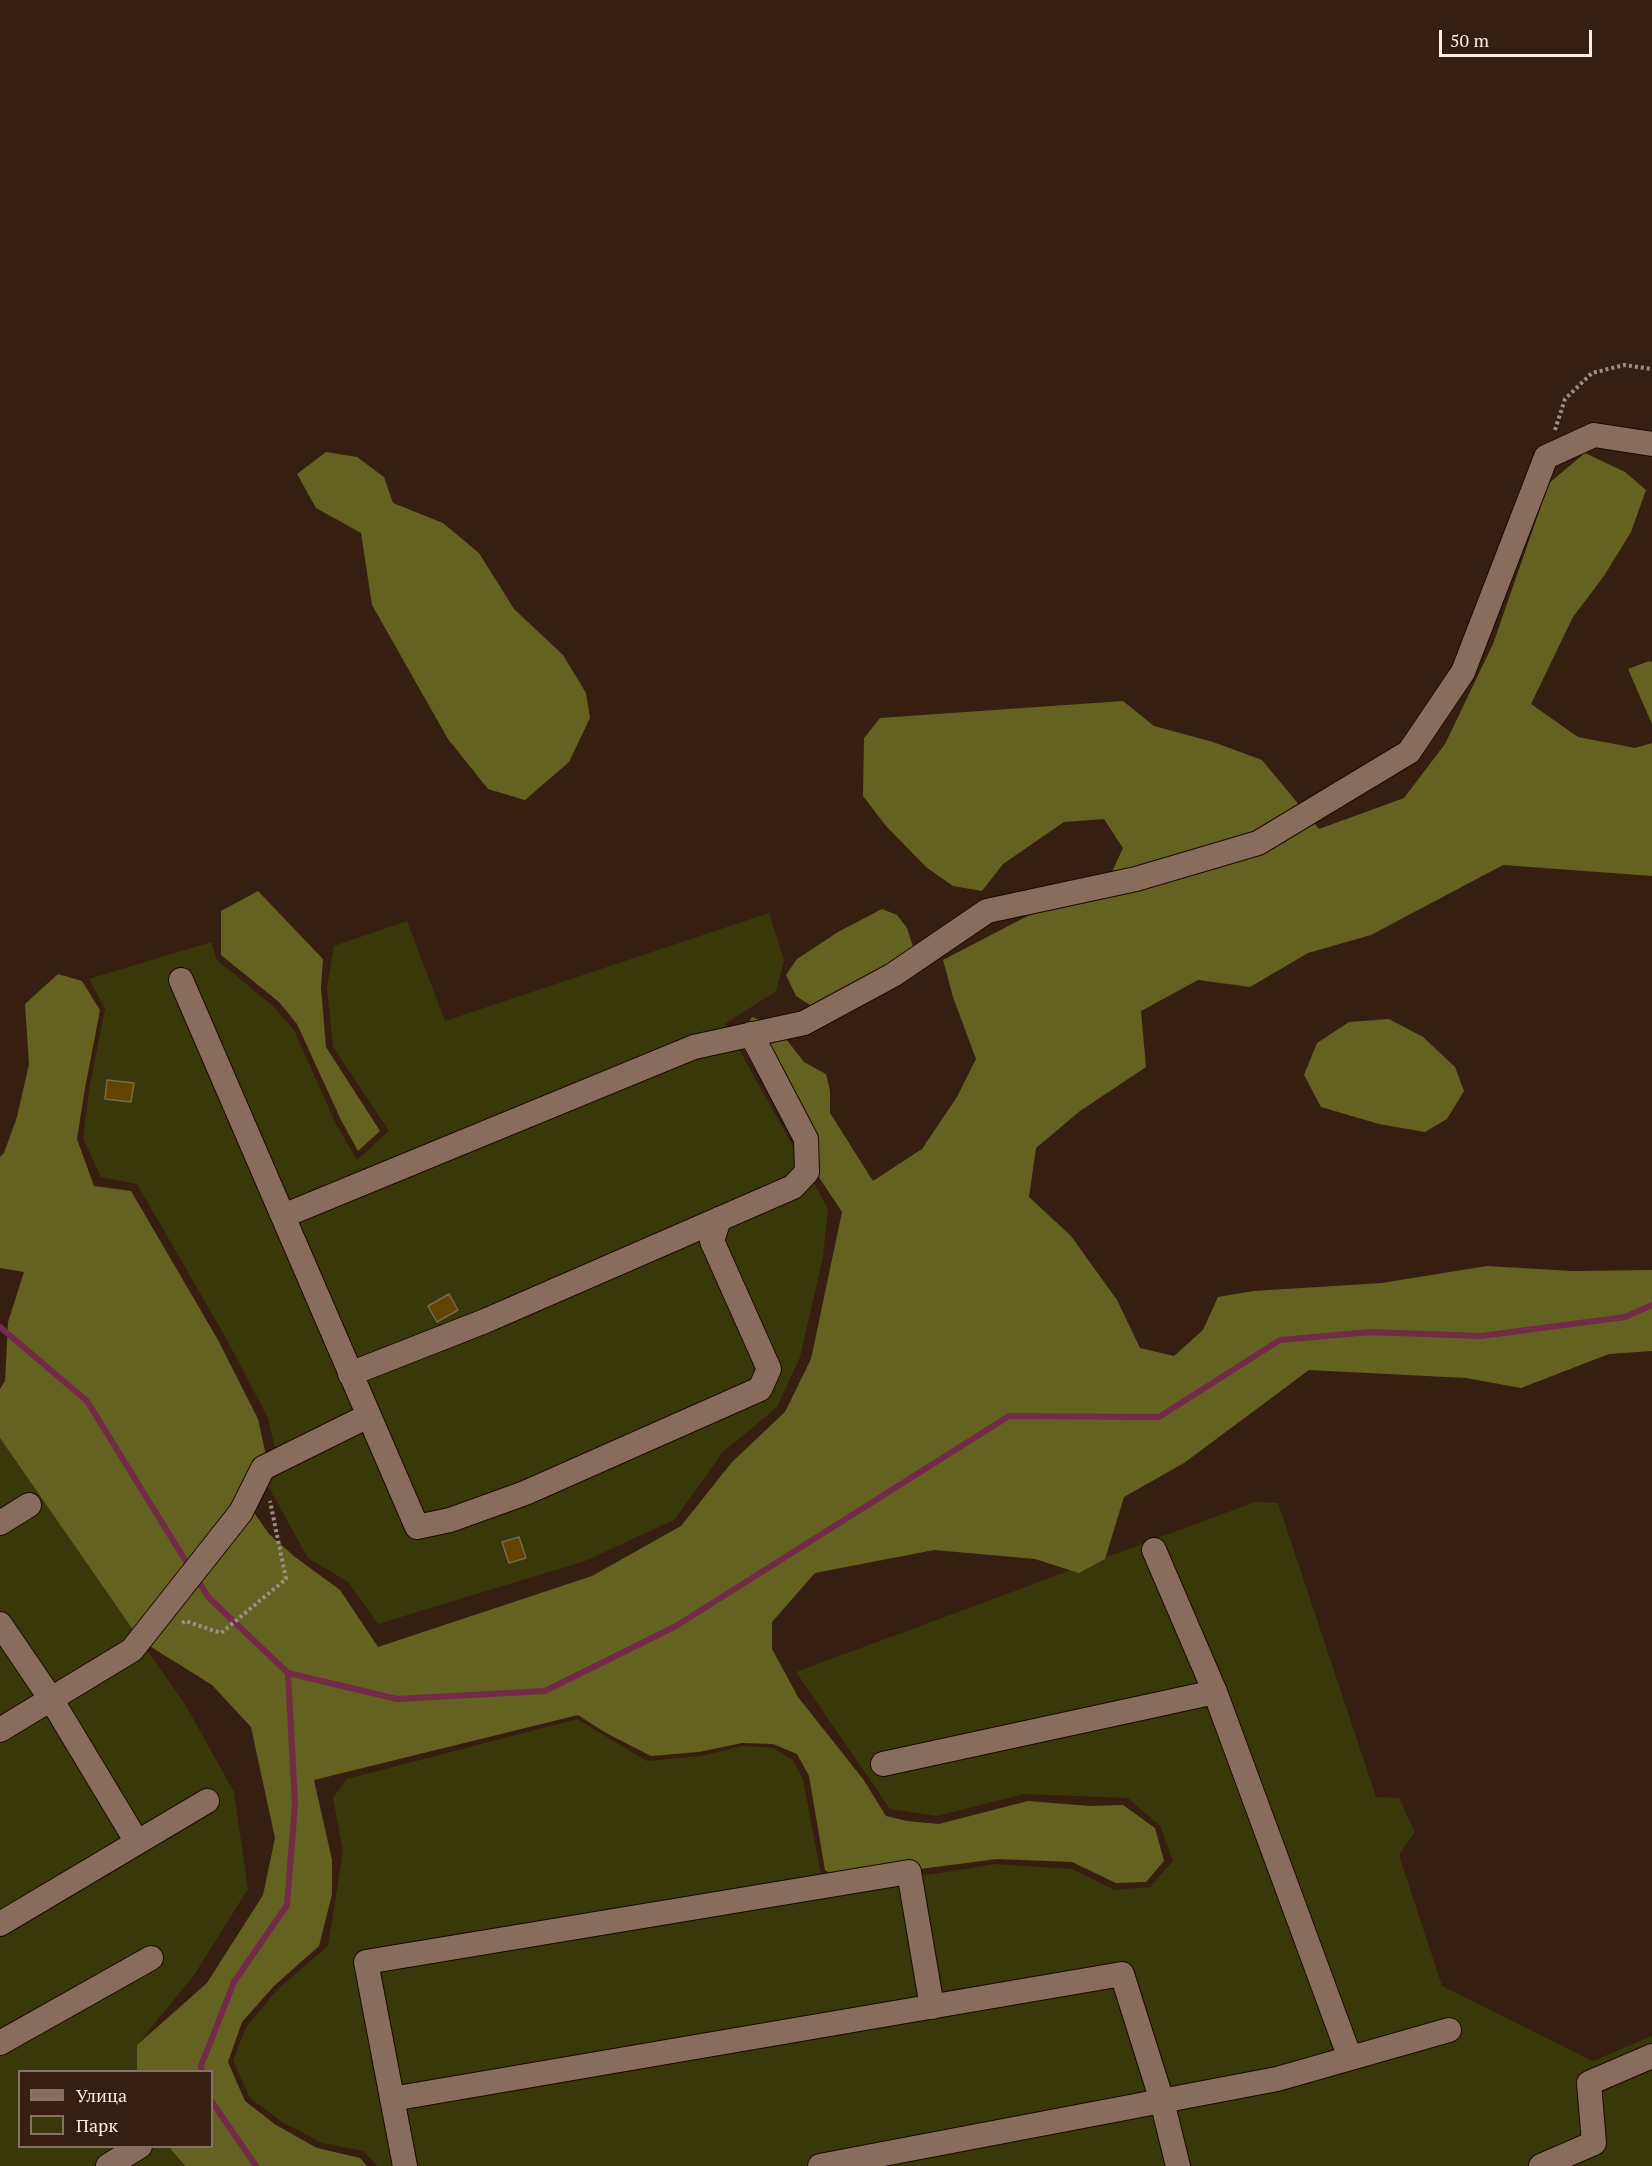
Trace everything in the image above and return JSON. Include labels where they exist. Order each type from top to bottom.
[{"type":"street","points":[[283,1216],[694,1047],[804,1023],[893,975],[987,911],[1136,879],[1258,843],[1409,752],[1463,672],[1546,457],[1594,435],[1652,444]]},
{"type":"street","points":[[181,980],[417,1527],[450,1520],[525,1492],[760,1389],[768,1369],[712,1241],[718,1219]]},
{"type":"street","points":[[350,1374],[485,1321],[793,1187],[807,1172],[806,1139],[751,1034]]},
{"type":"street","points":[[0,1730],[132,1650],[241,1512],[263,1468],[368,1416]]},
{"type":"street","points":[[0,1523],[29,1505]]},
{"type":"street","points":[[1154,1551],[1215,1692],[1350,2058]]},
{"type":"street","points":[[0,1624],[51,1699],[137,1842]]},
{"type":"street","points":[[883,1764],[1215,1692]]},
{"type":"street","points":[[0,1924],[207,1801]]},
{"type":"street","points":[[405,2166],[366,1962],[909,1872],[932,2007]]},
{"type":"street","points":[[0,2043],[151,1958]]},
{"type":"street","points":[[392,2099],[1122,1974],[1162,2101],[1178,2166]]},
{"type":"street","points":[[820,2166],[1277,2079],[1449,2030]]},
{"type":"street","points":[[1541,2166],[1594,2143],[1589,2083],[1652,2056]]},
{"type":"street","points":[[108,2166],[137,2148]]},
{"type":"path","points":[[1546,457],[1565,399],[1592,373],[1624,365],[1652,369]]},
{"type":"path","points":[[221,1634],[286,1579],[263,1468]]},
{"type":"green space","points":[[769,913],[784,960],[776,991],[725,1024],[828,1209],[823,1257],[800,1357],[777,1407],[723,1452],[674,1520],[585,1561],[378,1624],[348,1582],[308,1558],[268,1486],[279,1465],[268,1418],[226,1338],[137,1184],[101,1177],[83,1138],[89,1090],[105,1009],[89,979],[211,942],[217,960],[274,1007],[294,1030],[336,1124],[357,1160],[389,1131],[333,1047],[327,988],[334,946],[407,921],[445,1021]]},
{"type":"green space","points":[[0,1438],[186,1706],[234,1792],[248,1889],[194,1975],[137,2045],[137,2070],[18,2070],[18,2148],[170,2148],[185,2166],[0,2166]]},
{"type":"green space","points":[[1255,1502],[1278,1503],[1376,1797],[1399,1798],[1415,1832],[1399,1855],[1442,1986],[1593,2061],[1652,2036],[1652,2166],[377,2166],[364,2151],[322,2143],[282,2122],[250,2098],[233,2061],[246,2027],[278,1989],[328,1946],[343,1851],[333,1798],[347,1779],[577,1719],[647,1761],[701,1756],[742,1746],[773,1748],[793,1760],[803,1779],[821,1875],[921,1876],[996,1864],[1072,1869],[1114,1890],[1150,1887],[1173,1861],[1160,1826],[1128,1798],[1024,1794],[937,1816],[890,1809],[796,1672]]},
{"type":"shaded area","points":[[326,452],[357,457],[384,477],[393,503],[443,523],[479,553],[514,609],[563,655],[586,693],[590,718],[569,762],[525,800],[488,789],[448,739],[372,605],[361,533],[316,508],[297,474]]},
{"type":"shaded area","points":[[1585,453],[1625,472],[1646,490],[1631,532],[1604,576],[1573,617],[1531,704],[1578,737],[1635,748],[1652,743],[1652,876],[1503,865],[1371,935],[1308,953],[1250,987],[1198,980],[1141,1011],[1146,1067],[1080,1111],[1036,1148],[1029,1197],[1071,1236],[1117,1300],[1140,1348],[1174,1356],[1203,1330],[1218,1297],[1253,1291],[1382,1283],[1487,1266],[1572,1271],[1652,1270],[1652,1351],[1609,1354],[1521,1388],[1466,1378],[1309,1370],[1184,1463],[1124,1497],[1105,1559],[1079,1573],[1035,1559],[934,1550],[815,1573],[772,1622],[772,1649],[798,1697],[863,1779],[886,1816],[907,1821],[939,1824],[1028,1801],[1090,1806],[1123,1805],[1155,1828],[1164,1861],[1146,1882],[1116,1883],[1072,1862],[997,1859],[920,1869],[846,1885],[825,1870],[809,1776],[797,1754],[773,1744],[742,1743],[699,1752],[651,1756],[606,1733],[578,1715],[314,1780],[332,1860],[332,1894],[319,1946],[274,1986],[242,2022],[228,2062],[245,2101],[276,2125],[317,2148],[360,2158],[367,2166],[185,2166],[170,2148],[213,2148],[213,2070],[137,2070],[137,2045],[207,1983],[263,1895],[275,1838],[251,1727],[212,1685],[140,1640],[0,1438],[0,1389],[5,1381],[8,1322],[24,1272],[0,1268],[0,1157],[4,1153],[17,1117],[29,1064],[25,1004],[58,974],[82,981],[100,1010],[77,1139],[94,1186],[131,1191],[218,1340],[258,1419],[269,1469],[244,1498],[269,1534],[295,1557],[340,1590],[378,1647],[592,1576],[681,1526],[732,1462],[785,1412],[811,1359],[842,1212],[789,1132],[739,1040],[752,1017],[775,1025],[804,1062],[826,1074],[830,1091],[830,1113],[873,1181],[922,1149],[957,1097],[976,1059],[953,997],[943,960],[1112,872],[1123,848],[1104,819],[1064,822],[1003,864],[982,891],[953,886],[926,867],[886,826],[863,796],[864,738],[880,718],[1123,701],[1154,726],[1213,742],[1262,760],[1319,829],[1404,798],[1445,744],[1493,644],[1549,483]]},
{"type":"shaded area","points":[[1652,662],[1652,724],[1628,669]]},
{"type":"shaded area","points":[[258,891],[323,959],[321,988],[326,1047],[380,1131],[358,1151],[341,1120],[297,1024],[279,1002],[221,955],[221,911]]},
{"type":"shaded area","points":[[882,909],[897,915],[907,928],[913,947],[903,960],[816,1009],[796,996],[786,975],[797,959],[838,932]]},
{"type":"shaded area","points":[[1389,1019],[1423,1037],[1455,1067],[1464,1091],[1447,1119],[1425,1132],[1379,1124],[1321,1107],[1304,1075],[1317,1043],[1349,1022]]},
{"type":"building","points":[[107,1080],[134,1083],[131,1102],[105,1099]]},
{"type":"building","points":[[449,1294],[458,1310],[437,1322],[428,1306]]},
{"type":"building","points":[[519,1537],[526,1558],[509,1563],[502,1542]]},
{"type":"waterway","points":[[195,1576],[209,1598],[288,1673],[397,1699],[545,1691],[676,1626],[1009,1416],[1159,1417],[1280,1340],[1370,1332],[1481,1336],[1625,1317],[1652,1305]]},
{"type":"waterway","points":[[0,1327],[87,1401],[190,1568]]},
{"type":"waterway","points":[[202,2070],[201,2066],[234,1982],[287,1905],[295,1804],[288,1673]]},
{"type":"waterway","points":[[213,2103],[256,2166]]}]
